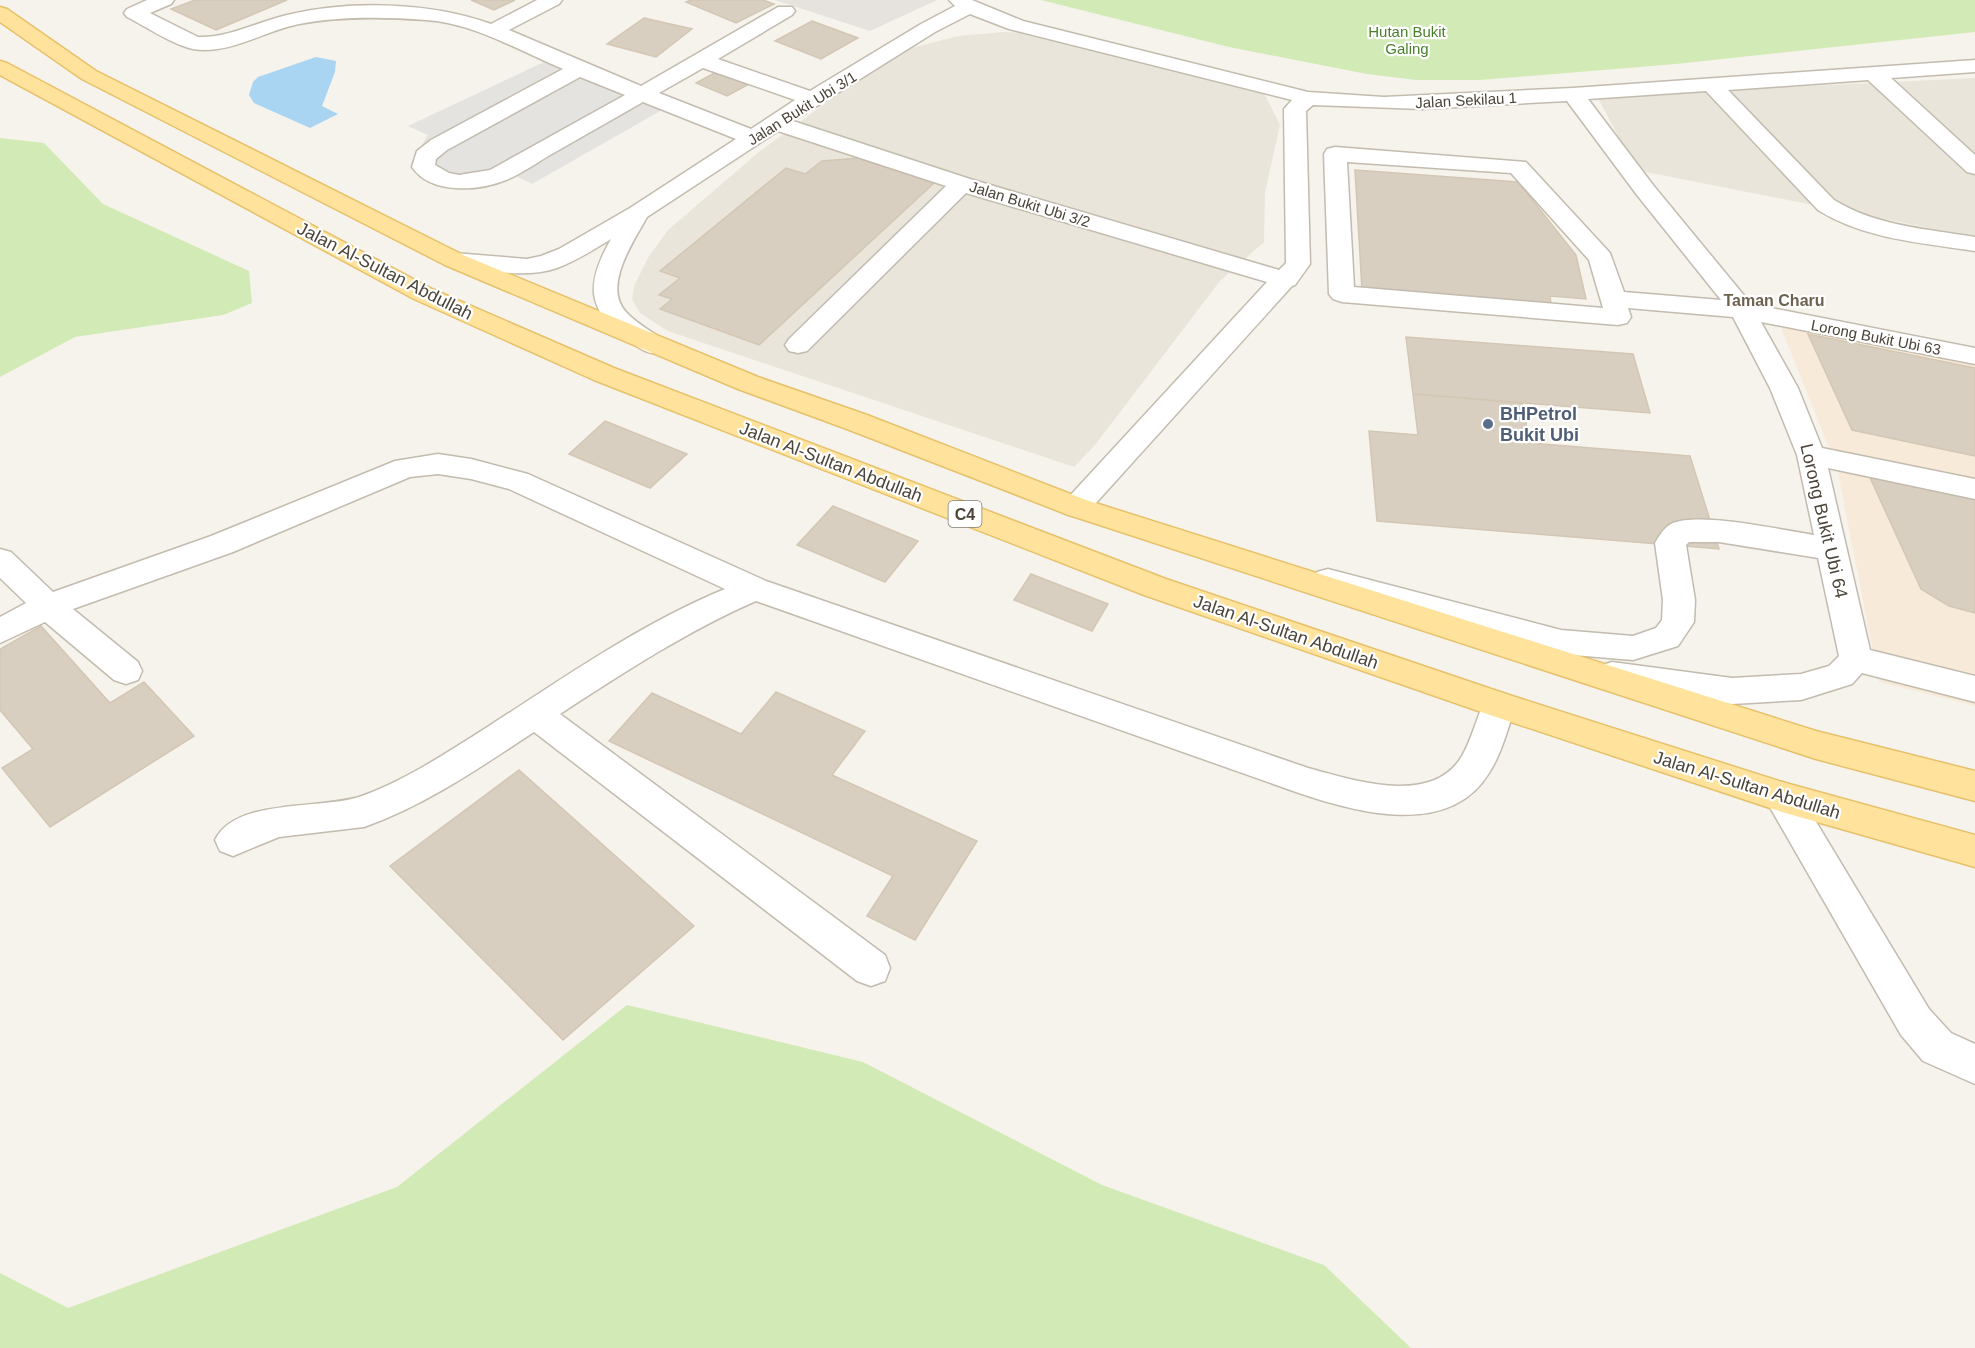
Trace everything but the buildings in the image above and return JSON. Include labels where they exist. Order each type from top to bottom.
[{"type":"main road","points":[[0,13],[89,75]]},
{"type":"main road","points":[[0,28],[454,260],[655,346],[1076,507],[1593,672],[1816,746],[1975,786]]},
{"type":"main road","name":"Jalan Al-Sultan Abdullah","points":[[0,67],[52,97],[423,294],[604,374],[1155,587],[1500,705],[1782,797],[1975,851]]},
{"type":"main road","points":[[0,75],[52,97]]},
{"type":"street","points":[[164,0],[127,8],[194,43],[205,44],[219,43],[306,16],[377,13],[420,14],[452,18],[492,31],[579,69],[754,138]]},
{"type":"street","points":[[492,31],[552,0]]},
{"type":"street","name":"Jalan Sekilau 1","points":[[964,4],[1016,25],[1308,98],[1422,104],[1875,75],[1975,66]]},
{"type":"street","name":"Jalan Bukit Ubi 3/1","points":[[454,260],[527,266],[568,254],[638,213],[812,99],[964,4]]},
{"type":"street","points":[[579,69],[439,146],[425,156],[423,167],[434,176],[455,183],[474,182],[498,175],[641,93],[703,61],[785,11]]},
{"type":"street","points":[[703,61],[812,99]]},
{"type":"street","points":[[1875,75],[1975,167]]},
{"type":"street","points":[[1712,85],[1838,215],[1859,222],[1975,244]]},
{"type":"street","name":"Lorong Bukit Ubi 64","points":[[1573,94],[1645,190],[1742,310],[1784,388],[1811,455],[1856,659]]},
{"type":"street","points":[[1076,507],[1286,280],[1298,264],[1299,241],[1293,148],[1295,109],[1308,98]]},
{"type":"street","name":"Jalan Bukit Ubi 3/2","points":[[776,123],[962,184],[1286,280]]},
{"type":"street","points":[[1335,154],[1518,167],[1602,258],[1614,299],[1618,317],[1342,294],[1335,154]]},
{"type":"street","points":[[798,345],[962,184]]},
{"type":"street","points":[[638,213],[608,271],[606,296],[614,315],[655,346]]},
{"type":"street","name":"Lorong Bukit Ubi 63","points":[[1614,299],[1742,310],[1975,356]]},
{"type":"street","points":[[1811,455],[1975,489]]},
{"type":"street","points":[[0,631],[48,606],[222,544],[405,468],[438,464],[471,469],[518,481],[755,589],[1308,782],[1366,798],[1423,801],[1454,787],[1476,765],[1500,705]]},
{"type":"street","points":[[1253,564],[1383,593],[1561,642],[1633,648],[1667,637],[1678,622],[1679,600],[1670,543],[1681,531],[1719,531],[1832,549]]},
{"type":"street","points":[[0,560],[48,606],[126,671]]},
{"type":"street","points":[[233,840],[249,831],[279,822],[364,812],[431,780],[644,644],[717,605],[755,589]]},
{"type":"street","points":[[1593,672],[1732,691],[1801,687],[1840,675],[1856,659],[1975,689]]},
{"type":"street","points":[[535,714],[871,968]]},
{"type":"street","points":[[1782,797],[1915,1022],[1937,1047],[1975,1064]]},
{"type":"shaded area","points":[[775,0],[937,0],[870,31]]},
{"type":"shaded area","points":[[1004,32],[1030,33],[1264,93],[1280,125],[1265,192],[1264,242],[1220,281],[1095,445],[1074,467],[668,331],[640,313],[632,299],[634,286],[649,256],[669,229],[759,152],[900,51],[958,36]]},
{"type":"shaded area","points":[[546,61],[662,110],[532,184],[511,174],[461,187],[411,163],[428,135],[408,126]]},
{"type":"shaded area","points":[[1975,78],[1975,237],[1636,170],[1597,96]]},
{"type":"shaded area","points":[[1780,325],[1975,362],[1975,706],[1879,682],[1837,468]]},
{"type":"green space","name":"Hutan Bukit Galing","points":[[1041,0],[1975,0],[1975,32],[1676,64],[1480,80],[1416,80],[1367,74],[1229,47]]},
{"type":"green space","points":[[0,138],[44,143],[103,204],[249,271],[252,303],[223,315],[75,337],[0,377]]},
{"type":"green space","points":[[627,1005],[863,1062],[1102,1185],[1324,1265],[1411,1348],[0,1348],[0,1273],[68,1308],[397,1187]]},
{"type":"water","points":[[316,57],[336,61],[335,72],[322,106],[338,114],[310,128],[254,103],[249,95],[253,82],[258,77]]},
{"type":"place","name":"BHPetrol Bukit Ubi","points":[[1488,424]]},
{"type":"district","name":"Taman Charu","points":[[1774,300]]}]
